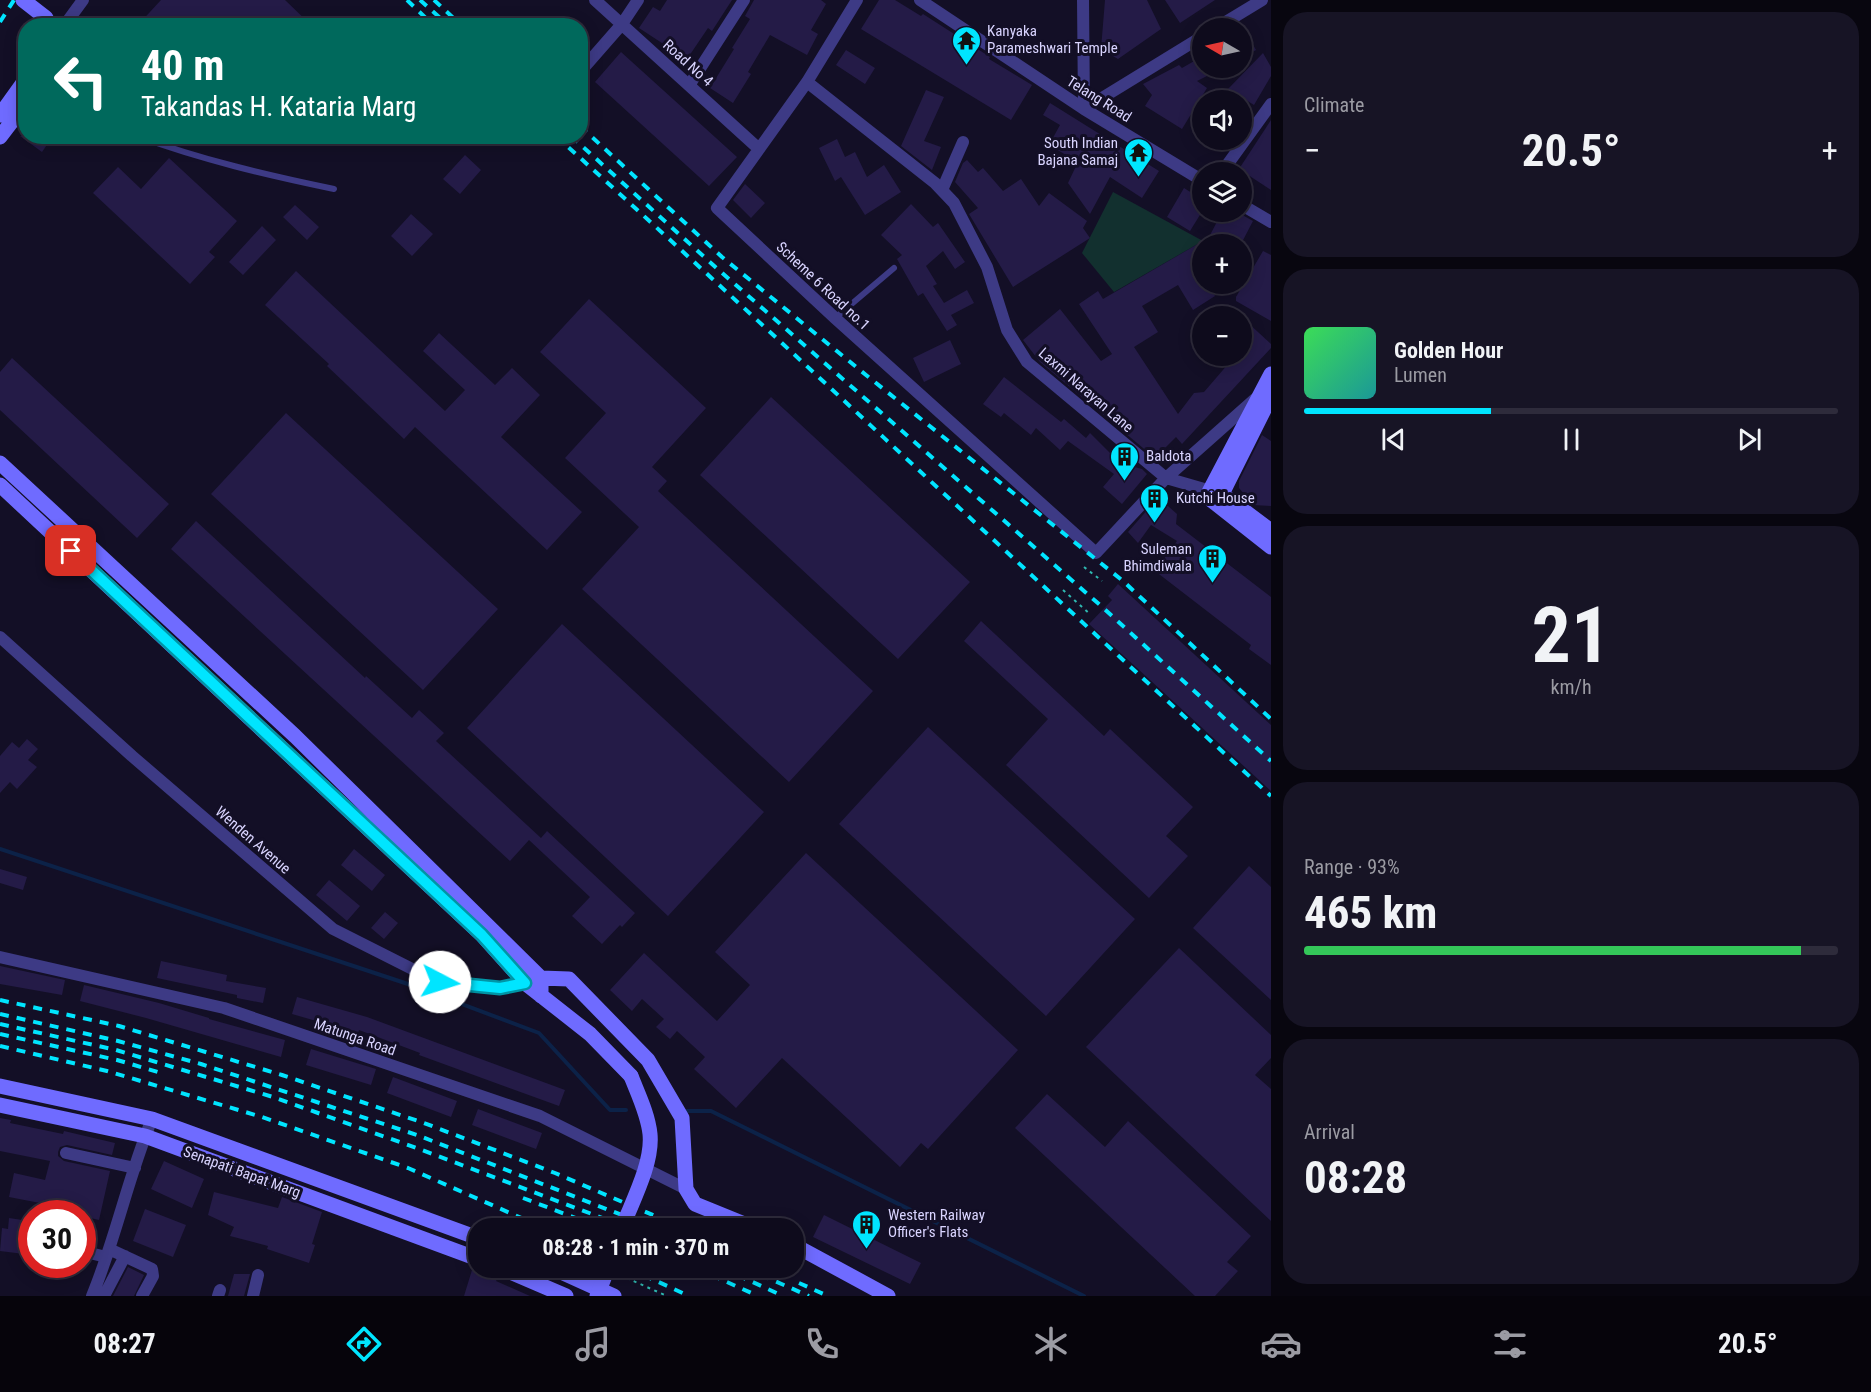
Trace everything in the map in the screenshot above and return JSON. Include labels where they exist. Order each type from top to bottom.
[{"type":"main road","points":[[23,0],[46,18]]},
{"type":"main road","points":[[0,136],[5,115],[18,93]]},
{"type":"main road","points":[[1271,374],[1265,396],[1216,493],[1210,499],[1271,547]]},
{"type":"main road","points":[[0,463],[486,932],[541,978]]},
{"type":"main road","points":[[0,485],[366,815]]},
{"type":"main road","points":[[1216,493],[1269,527]]},
{"type":"main road","points":[[486,932],[525,983],[590,1034],[631,1076],[650,1134],[649,1153],[626,1218]]},
{"type":"main road","points":[[525,983],[541,978],[569,979],[648,1059],[682,1118],[686,1189],[695,1204],[729,1218]]},
{"type":"main road","points":[[541,978],[541,996]]},
{"type":"main road","name":"Senapati Bapat Marg","points":[[0,1086],[152,1119],[468,1234]]},
{"type":"main road","points":[[41,1114],[45,1096]]},
{"type":"main road","name":"Senapati Bapat Marg","points":[[0,1106],[145,1136],[468,1255]]},
{"type":"main road","points":[[804,1250],[888,1296]]},
{"type":"main road","points":[[521,1278],[549,1292],[566,1296]]},
{"type":"main road","points":[[572,1278],[607,1296],[610,1278]]},
{"type":"street","points":[[70,18],[83,0]]},
{"type":"street","name":"Road No 4","points":[[595,0],[759,149]]},
{"type":"street","points":[[588,63],[622,24],[638,0]]},
{"type":"street","points":[[690,84],[744,0]]},
{"type":"street","name":"Scheme 6 Road no.1","points":[[857,0],[807,82],[717,208],[835,318],[1096,553],[1166,478]]},
{"type":"street","name":"Telang Road","points":[[920,0],[1084,109],[1192,174]]},
{"type":"street","points":[[1083,0],[1084,109]]},
{"type":"street","points":[[1232,18],[1262,0]]},
{"type":"street","points":[[1084,109],[1192,43]]},
{"type":"street","name":"Laxmi Narayan Lane","points":[[807,82],[942,190],[954,203],[987,267],[1007,330],[1028,362],[1166,478],[1216,493]]},
{"type":"street","points":[[1229,162],[1271,104]]},
{"type":"street","points":[[942,190],[963,142]]},
{"type":"street","points":[[1252,211],[1271,222]]},
{"type":"street","points":[[1166,478],[1265,396]]},
{"type":"street","name":"Wenden Avenue","points":[[0,637],[132,756],[333,929],[440,982],[500,988],[525,983]]},
{"type":"street","name":"Matunga Road","points":[[0,957],[224,1008],[540,1116],[686,1189]]},
{"type":"street","points":[[92,1296],[152,1119]]},
{"type":"street","points":[[66,1153],[135,1168]]},
{"type":"street","points":[[96,1252],[125,1256],[152,1269],[153,1272],[142,1296]]},
{"type":"street","points":[[104,1296],[125,1256]]},
{"type":"street","points":[[253,1296],[258,1275]]},
{"type":"lane","points":[[158,144],[233,167],[334,189]]},
{"type":"lane","points":[[835,318],[894,268]]},
{"type":"path","points":[[1084,567],[1102,581]]},
{"type":"path","points":[[1063,590],[1090,614]]},
{"type":"path","points":[[628,1278],[667,1296]]},
{"type":"green space","points":[[1113,192],[1192,235],[1192,247],[1114,292],[1082,253]]},
{"type":"building","points":[[161,0],[285,0],[304,18],[144,18]]},
{"type":"building","points":[[667,0],[732,0],[712,31],[708,28],[685,62],[666,50],[668,47],[639,28],[653,7],[660,11]]},
{"type":"building","points":[[754,0],[821,0],[826,4],[811,30],[818,34],[807,55],[770,35],[748,72],[751,74],[733,103],[710,88],[750,19],[745,16]]},
{"type":"building","points":[[879,0],[895,0],[921,16],[923,14],[1032,85],[1011,120],[861,29]]},
{"type":"building","points":[[1105,0],[1147,0],[1161,29],[1118,59],[1101,49]]},
{"type":"building","points":[[1165,0],[1215,0],[1180,23]]},
{"type":"building","points":[[846,50],[875,68],[865,84],[836,65]]},
{"type":"building","points":[[621,52],[737,157],[709,186],[595,82]]},
{"type":"building","points":[[1263,53],[1271,67],[1271,76],[1254,105],[1252,104],[1252,90],[1228,89],[1239,78],[1252,78],[1252,64]]},
{"type":"building","points":[[1192,62],[1192,78],[1203,78],[1197,81],[1207,88],[1206,90],[1192,90],[1192,113],[1182,129],[1145,106],[1152,95],[1143,84],[1179,65],[1182,68]]},
{"type":"building","points":[[926,90],[944,97],[924,141],[941,147],[932,170],[901,146]]},
{"type":"building","points":[[1050,103],[1159,171],[1142,198],[1110,177],[1090,214],[1068,183],[1078,162],[1049,145],[1060,125],[1043,115]]},
{"type":"building","points":[[1271,120],[1271,190],[1252,178],[1252,162],[1244,162]]},
{"type":"building","points":[[837,139],[845,157],[855,152],[867,177],[884,165],[901,192],[865,215],[841,177],[835,181],[819,148]]},
{"type":"building","points":[[31,144],[48,144],[42,152]]},
{"type":"building","points":[[465,155],[481,170],[460,194],[443,179]]},
{"type":"building","points":[[169,158],[237,221],[209,252],[215,257],[190,284],[93,193],[118,167],[141,189]]},
{"type":"building","points":[[967,160],[978,172],[983,168],[1003,191],[1021,179],[1039,206],[1049,193],[1087,221],[1083,228],[1090,238],[1013,287],[969,214],[978,208],[955,182],[963,163]]},
{"type":"building","points":[[745,184],[765,203],[751,218],[733,200]]},
{"type":"building","points":[[1184,188],[1192,193],[1192,222],[1196,222],[1190,231],[1167,217]]},
{"type":"building","points":[[911,204],[933,227],[938,223],[965,262],[955,269],[943,251],[926,266],[937,284],[933,286],[944,303],[967,290],[974,303],[951,315],[957,325],[947,331],[923,293],[918,296],[897,259],[902,255],[881,235]]},
{"type":"building","points":[[295,205],[319,227],[307,240],[283,217]]},
{"type":"building","points":[[411,214],[433,234],[412,256],[391,236]]},
{"type":"building","points":[[1253,221],[1246,234],[1211,234],[1217,222]]},
{"type":"building","points":[[262,226],[276,240],[243,275],[229,262]]},
{"type":"building","points":[[1192,247],[1192,294],[1214,294],[1215,296],[1199,306],[1192,306],[1192,308],[1178,285],[1142,306],[1158,332],[1134,347],[1178,414],[1194,393],[1204,392],[1226,366],[1252,366],[1252,327],[1271,344],[1271,348],[1182,444],[1176,437],[1155,458],[1040,362],[1023,340],[1060,309],[1101,361],[1112,354],[1079,304],[1098,291],[1103,299]]},
{"type":"building","points":[[1263,251],[1271,255],[1271,321],[1252,310],[1252,306],[1245,306],[1236,301],[1238,294],[1252,294],[1252,270]]},
{"type":"building","points":[[296,271],[445,411],[465,390],[423,351],[439,333],[495,385],[512,368],[540,395],[501,437],[582,512],[547,550],[415,427],[404,439],[327,366],[329,364],[265,305]]},
{"type":"building","points":[[589,299],[706,408],[652,467],[667,481],[658,491],[873,691],[789,782],[582,589],[639,527],[565,458],[606,413],[540,352]]},
{"type":"building","points":[[950,340],[961,364],[924,382],[913,358]]},
{"type":"building","points":[[12,358],[169,504],[137,538],[0,410],[0,372]]},
{"type":"building","points":[[1004,377],[1061,422],[1064,419],[1086,438],[1090,433],[1120,463],[1142,469],[1147,474],[1122,504],[1103,487],[1114,474],[1068,441],[1060,450],[1036,428],[1031,435],[1004,413],[1001,417],[983,404]]},
{"type":"building","points":[[771,397],[970,582],[898,659],[700,475]]},
{"type":"building","points":[[286,413],[498,609],[423,690],[211,494]]},
{"type":"building","points":[[1262,435],[1271,441],[1271,506],[1253,505],[1239,488],[1239,481]]},
{"type":"building","name":"Suleman Bhimdiwala","points":[[1157,499],[1177,514],[1176,524],[1271,597],[1271,665],[1249,649],[1251,645],[1155,571],[1177,541],[1151,525],[1138,543],[1128,532]]},
{"type":"building","points":[[196,521],[365,678],[366,676],[412,718],[419,710],[444,733],[436,741],[541,838],[547,831],[635,913],[602,944],[572,916],[590,897],[529,840],[510,861],[171,549]]},
{"type":"building","points":[[1118,584],[1271,725],[1271,791],[1089,624],[1112,600],[1108,596]]},
{"type":"building","points":[[981,621],[1104,736],[1110,729],[1193,807],[1166,836],[1188,856],[1149,898],[1006,765],[1048,719],[964,641]]},
{"type":"building","points":[[562,624],[764,812],[668,916],[467,728]]},
{"type":"building","points":[[928,727],[1135,919],[1046,1016],[839,824]]},
{"type":"building","points":[[27,739],[38,749],[28,760],[37,767],[17,789],[10,782],[0,793],[0,756],[12,742],[19,748]]},
{"type":"building","points":[[354,849],[385,875],[372,891],[341,865]]},
{"type":"building","points":[[806,853],[1018,1050],[928,1149],[921,1143],[900,1167],[782,1058],[736,1108],[694,1069],[705,1057],[677,1031],[670,1039],[656,1027],[664,1019],[642,999],[632,1011],[610,990],[644,953],[717,1021],[750,985],[715,952]]},
{"type":"building","points":[[1249,866],[1271,887],[1271,1000],[1193,928]]},
{"type":"building","points":[[0,869],[27,877],[23,890],[0,883]]},
{"type":"building","points":[[329,880],[360,906],[347,921],[316,895]]},
{"type":"building","points":[[385,912],[398,923],[384,939],[371,928]]},
{"type":"building","points":[[1179,948],[1271,1035],[1271,1058],[1255,1075],[1271,1089],[1271,1221],[1086,1047]]},
{"type":"building","points":[[161,961],[227,975],[226,981],[266,988],[263,1003],[237,998],[237,995],[157,978]]},
{"type":"building","points":[[0,966],[65,980],[62,995],[0,984]]},
{"type":"building","points":[[84,985],[159,1003],[285,1040],[281,1057],[80,1001]]},
{"type":"building","points":[[297,997],[367,1017],[565,1090],[559,1106],[419,1055],[420,1053],[359,1030],[358,1033],[292,1014]]},
{"type":"building","points":[[311,1049],[376,1069],[371,1085],[306,1065]]},
{"type":"building","points":[[393,1077],[457,1101],[451,1117],[387,1093]]},
{"type":"building","points":[[1047,1094],[1105,1147],[1128,1121],[1251,1236],[1227,1262],[1238,1271],[1215,1296],[1195,1296],[1015,1128]]},
{"type":"building","points":[[478,1109],[542,1133],[536,1149],[472,1125]]},
{"type":"building","points":[[0,1118],[11,1120],[10,1123],[63,1134],[64,1131],[115,1143],[112,1155],[67,1145],[60,1147],[58,1152],[58,1156],[64,1161],[110,1171],[99,1220],[96,1219],[96,1200],[24,1200],[9,1197],[14,1173],[45,1180],[50,1161],[0,1151]]},
{"type":"building","points":[[164,1161],[204,1179],[192,1208],[151,1189]]},
{"type":"building","points":[[214,1192],[278,1208],[282,1197],[322,1212],[309,1263],[267,1249],[268,1246],[230,1236],[234,1227],[208,1215]]},
{"type":"building","points":[[145,1209],[186,1225],[173,1257],[133,1241]]},
{"type":"building","name":"Western Railway Officer's Flats","points":[[824,1215],[921,1263],[910,1284],[813,1237]]},
{"type":"building","points":[[9,1218],[18,1219],[18,1253],[0,1251],[2,1228],[8,1229]]},
{"type":"building","points":[[128,1267],[144,1275],[134,1296],[113,1296]]},
{"type":"building","points":[[234,1274],[250,1274],[244,1296],[228,1296]]},
{"type":"building","points":[[470,1278],[494,1278],[497,1279],[496,1281],[530,1296],[464,1296]]},
{"type":"waterway","points":[[0,849],[411,985],[539,1033],[610,1110],[626,1110]]},
{"type":"waterway","points":[[687,1111],[711,1111],[1084,1296]]},
{"type":"railway","points":[[0,22],[14,0]]},
{"type":"railway","points":[[407,0],[426,18]]},
{"type":"railway","points":[[420,0],[440,18]]},
{"type":"railway","points":[[434,0],[453,18]]},
{"type":"railway","points":[[588,133],[722,257],[1123,581],[1271,719]]},
{"type":"railway","points":[[565,144],[1271,796]]},
{"type":"railway","points":[[580,144],[712,264],[1100,605],[1271,761]]},
{"type":"railway","points":[[0,1000],[119,1026],[282,1075],[424,1123],[555,1173],[660,1218]]},
{"type":"railway","points":[[0,1014],[118,1041],[201,1064],[417,1135],[629,1218]]},
{"type":"railway","points":[[0,1024],[116,1050],[273,1097],[602,1218]]},
{"type":"railway","points":[[0,1034],[117,1060],[158,1072]]},
{"type":"railway","points":[[0,1046],[107,1071],[262,1117],[408,1168],[521,1218]]},
{"type":"railway","points":[[523,1198],[576,1218]]},
{"type":"railway","points":[[650,1278],[689,1296]]},
{"type":"railway","points":[[718,1278],[758,1296]]},
{"type":"railway","points":[[744,1278],[783,1296]]},
{"type":"railway","points":[[768,1278],[809,1296]]},
{"type":"railway","points":[[799,1283],[828,1296]]},
{"type":"place","name":"Kanyaka Parameshwari Temple","points":[[966,66]]},
{"type":"place","name":"South Indian Bajana Samaj","points":[[1139,178]]},
{"type":"place","name":"Baldota","points":[[1125,482]]},
{"type":"place","name":"Kutchi House","points":[[1155,524]]},
{"type":"place","name":"Suleman Bhimdiwala","points":[[1213,584]]},
{"type":"place","name":"Western Railway Officer's Flats","points":[[867,1250]]},
{"type":"route","points":[[71,551],[482,935],[525,983],[500,988],[440,982]]}]
